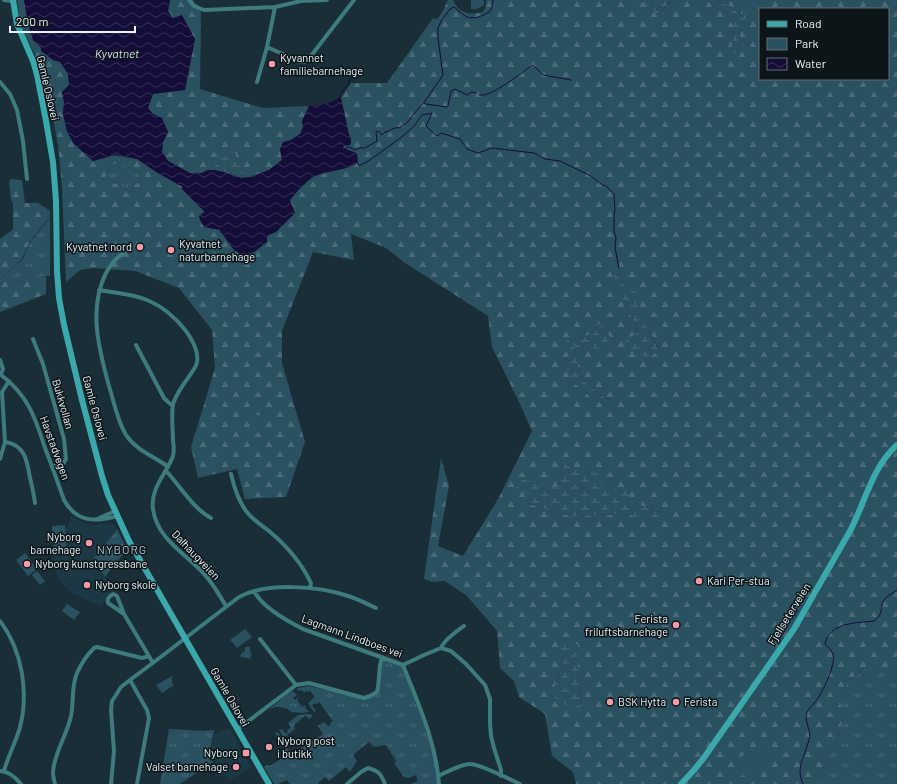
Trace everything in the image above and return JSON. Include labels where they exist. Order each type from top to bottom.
[{"type":"street","points":[[4,0],[13,0]]},
{"type":"street","name":"Gamle Oslovei","points":[[13,0],[17,24],[33,61],[37,75],[51,145],[56,201],[59,298],[82,400],[102,476],[116,514],[129,541],[269,784]]},
{"type":"street","points":[[189,0],[194,6],[204,10],[275,7],[301,1],[327,0]]},
{"type":"street","points":[[267,47],[300,62],[307,61],[354,0]]},
{"type":"street","points":[[257,82],[267,47],[275,7]]},
{"type":"street","points":[[0,82],[10,94],[16,110],[23,141],[27,179]]},
{"type":"street","points":[[124,253],[110,266],[103,279],[97,298],[97,331],[100,352],[118,416],[127,435],[144,452],[167,466]]},
{"type":"street","name":"Dalhaugveien","points":[[99,290],[139,296],[160,306],[178,321],[193,342],[197,363],[175,398],[172,419],[174,452],[159,480],[152,506],[155,520],[160,530],[208,578],[226,606]]},
{"type":"street","name":"Bukkvollan","points":[[33,339],[43,364],[64,439],[66,459],[63,464],[52,467]]},
{"type":"street","points":[[136,345],[164,398],[173,406]]},
{"type":"street","name":"Havstadvegen","points":[[0,360],[3,369],[0,374],[18,390],[35,417],[68,508],[83,518],[94,520],[116,514]]},
{"type":"street","points":[[0,459],[5,442],[2,392],[9,381]]},
{"type":"street","points":[[5,442],[16,446],[26,457],[36,503]]},
{"type":"street","name":"Fjellseterveien","points":[[681,784],[703,758],[794,629],[853,526],[880,466],[888,454],[897,445]]},
{"type":"street","points":[[165,471],[197,508],[211,518]]},
{"type":"street","points":[[231,474],[235,490],[245,510],[256,522],[268,530],[291,551],[305,571],[311,583],[310,588]]},
{"type":"street","points":[[111,784],[114,751],[111,710],[112,701],[121,687],[239,597],[254,591],[284,587],[310,588],[346,595],[376,608]]},
{"type":"street","name":"Lagmann Lindboes vei","points":[[254,591],[256,596],[274,612],[303,629],[403,665],[434,750],[439,784]]},
{"type":"street","points":[[124,614],[108,603],[109,596],[112,594],[117,596],[124,614],[153,663]]},
{"type":"street","points":[[0,621],[8,632],[18,656],[22,670],[24,702],[20,729],[2,771],[12,775],[21,784]]},
{"type":"street","points":[[441,648],[442,644],[464,626]]},
{"type":"street","points":[[260,639],[296,686]]},
{"type":"street","points":[[55,784],[53,774],[55,758],[66,735],[71,715],[72,694],[76,674],[82,663],[94,648],[142,658],[148,656]]},
{"type":"street","points":[[403,665],[441,648],[451,651],[466,664],[485,685],[490,699],[491,736],[501,770],[501,776]]},
{"type":"street","points":[[238,729],[296,686],[309,683],[364,698],[370,696],[377,692],[382,657]]},
{"type":"street","points":[[130,680],[147,710],[149,718],[136,784]]},
{"type":"street","points":[[438,776],[470,764],[481,767],[520,784]]},
{"type":"street","points":[[347,784],[368,768],[376,770],[382,776],[384,784]]},
{"type":"shaded area","points":[[71,516],[84,523],[92,525],[114,524],[117,529],[94,558],[115,594],[100,606],[72,593],[57,578],[53,554],[68,552],[66,530]]},
{"type":"shaded area","points":[[230,728],[239,747],[252,768],[229,780],[209,756],[213,734]]},
{"type":"green space","points":[[17,0],[24,0],[33,40],[53,60],[60,62],[68,74],[69,85],[62,92],[64,102],[63,114],[93,161],[115,155],[137,159],[183,187],[182,189],[204,211],[234,250],[240,254],[239,257],[254,252],[267,242],[268,235],[276,232],[290,200],[297,191],[314,176],[350,167],[343,146],[350,145],[351,139],[341,98],[351,83],[387,83],[433,18],[437,19],[439,17],[448,0],[453,0],[455,5],[462,11],[474,13],[483,12],[486,6],[486,0],[639,0],[643,2],[651,11],[659,14],[670,3],[670,0],[708,0],[713,7],[726,11],[734,26],[732,47],[739,50],[740,26],[760,0],[897,0],[897,666],[865,667],[856,676],[847,680],[845,683],[846,692],[840,704],[843,708],[844,715],[837,741],[828,752],[820,776],[817,778],[815,784],[576,784],[573,772],[552,756],[545,714],[519,697],[514,681],[500,668],[497,631],[467,596],[445,581],[432,582],[424,579],[441,458],[449,486],[438,546],[463,556],[498,499],[532,431],[492,347],[488,316],[405,263],[386,248],[351,234],[354,260],[313,252],[282,331],[282,363],[305,442],[286,497],[245,499],[237,469],[198,478],[191,447],[215,368],[212,330],[179,288],[135,271],[93,268],[80,270],[66,282],[62,187],[58,145],[50,101],[46,93],[35,55],[21,25]],"holes":[[[117,163],[136,170],[142,178],[134,185],[133,191],[130,192],[118,184],[106,183],[103,180],[107,174],[108,167]],[[620,273],[619,277],[659,349],[636,334],[637,326],[625,306],[614,274]],[[596,326],[615,341],[612,349],[596,349],[576,345],[574,349],[577,356],[578,371],[584,381],[601,395],[609,399],[608,404],[603,404],[591,397],[573,382],[566,360],[571,354],[571,348],[567,344],[567,340],[594,333]],[[564,464],[601,490],[663,513],[663,523],[626,514],[570,516],[529,504],[529,495],[558,489]],[[563,663],[578,674],[582,705],[554,689]]]},
{"type":"green space","points":[[170,0],[193,0],[201,8],[200,89],[263,108],[309,106],[302,121],[303,127],[300,134],[280,149],[282,160],[269,170],[250,177],[241,178],[244,172],[215,165],[214,170],[208,170],[202,173],[190,173],[168,161],[162,152],[163,142],[168,132],[162,118],[153,114],[148,108],[153,94],[185,89],[195,39],[173,18],[168,11]]},
{"type":"green space","points":[[471,0],[484,0],[484,5],[471,9]]},
{"type":"green space","points":[[639,0],[645,0],[652,7],[658,9],[664,0],[670,0],[670,2],[659,14],[651,11],[643,2]]},
{"type":"green space","points":[[645,0],[664,0],[658,9],[652,7]]},
{"type":"green space","points":[[708,0],[716,0],[732,7],[741,15],[754,0],[760,0],[740,26],[739,50],[734,53],[732,47],[734,26],[726,11],[713,7]]},
{"type":"green space","points":[[716,0],[754,0],[742,15],[732,7]]},
{"type":"green space","points":[[230,152],[235,153],[244,172],[241,178],[214,170],[215,165]]},
{"type":"green space","points":[[117,163],[136,170],[142,178],[134,185],[133,191],[130,192],[118,184],[106,184],[103,180],[107,174],[108,167]]},
{"type":"green space","points":[[10,179],[22,180],[25,203],[38,203],[50,211],[50,217],[30,241],[22,259],[0,280],[0,239],[13,229],[13,204],[9,183]]},
{"type":"green space","points":[[50,218],[50,276],[38,277],[36,284],[30,279],[15,282],[8,278],[0,285],[0,280],[23,259],[30,242]]},
{"type":"green space","points":[[620,273],[619,277],[626,289],[631,288],[640,295],[637,309],[659,350],[649,358],[628,349],[626,339],[636,334],[637,326],[625,306],[616,285],[614,274]]},
{"type":"green space","points":[[37,277],[46,277],[46,294],[0,312],[0,285],[8,278],[15,282],[30,279],[36,283]]},
{"type":"green space","points":[[601,322],[601,329],[615,341],[612,349],[596,349],[576,345],[574,349],[577,356],[578,371],[584,381],[609,400],[609,404],[603,404],[591,397],[573,382],[568,375],[566,360],[571,354],[571,348],[567,344],[567,340],[594,333],[596,326]]},
{"type":"green space","points":[[252,414],[263,416],[260,433],[249,431]]},
{"type":"green space","points":[[564,464],[603,475],[601,490],[625,488],[632,502],[663,513],[663,523],[626,514],[570,516],[529,504],[529,495],[516,487],[521,479],[557,488]]},
{"type":"green space","points":[[65,525],[67,551],[54,552],[52,526]]},
{"type":"green space","points":[[117,529],[127,549],[105,577],[94,558]]},
{"type":"green space","name":"Nyborg kunstgressbane","points":[[25,553],[37,569],[28,576],[16,560]]},
{"type":"green space","points":[[37,571],[45,581],[40,585],[32,575]]},
{"type":"green space","points":[[67,604],[80,612],[74,620],[62,611]]},
{"type":"green space","points":[[245,629],[252,637],[237,648],[230,640]]},
{"type":"green space","points":[[578,644],[578,674],[582,705],[575,707],[556,702],[554,689],[563,663],[559,646]]},
{"type":"green space","points":[[245,647],[250,647],[250,652],[252,654],[250,657],[251,659],[240,656],[245,651]]},
{"type":"green space","points":[[382,657],[403,665],[434,750],[439,784],[411,784],[418,781],[416,775],[409,778],[404,777],[394,763],[396,761],[386,745],[374,747],[369,742],[353,755],[357,761],[350,772],[346,767],[329,781],[325,777],[317,784],[290,784],[287,780],[274,784],[264,767],[267,765],[270,766],[284,757],[285,751],[275,732],[277,732],[282,738],[281,739],[292,754],[323,734],[318,726],[324,722],[328,726],[331,725],[330,723],[333,721],[319,702],[312,705],[316,711],[314,712],[308,703],[315,697],[310,691],[306,691],[304,693],[302,690],[299,691],[297,689],[309,686],[364,698],[377,692]]},
{"type":"green space","points":[[897,666],[897,784],[815,784],[817,777],[820,776],[828,752],[837,741],[844,715],[840,704],[845,695],[845,683],[847,680],[856,676],[865,667]]},
{"type":"green space","points":[[172,676],[172,683],[174,685],[162,693],[156,685]]},
{"type":"green space","points":[[291,691],[297,695],[293,698],[295,700],[299,697],[297,700],[302,707],[305,705],[306,710],[307,709],[309,712],[301,713],[301,710],[288,707],[287,709],[279,707],[266,712]]},
{"type":"green space","points":[[292,705],[301,710],[301,713],[292,712],[287,709]]},
{"type":"green space","points":[[311,714],[313,716],[309,719],[306,715],[294,725],[295,729],[286,736],[283,736],[279,730],[282,729],[286,734],[288,732],[287,730],[291,728],[288,723],[298,715]]},
{"type":"green space","points":[[169,729],[203,731],[215,730],[209,755],[213,762],[180,784],[160,784]]},
{"type":"green space","points":[[763,744],[766,745],[769,752],[765,762],[757,772],[746,774],[734,779],[737,759]]},
{"type":"water","name":"Kyvatnet","points":[[24,0],[170,0],[168,11],[173,18],[182,15],[195,39],[185,90],[153,94],[148,108],[153,114],[162,118],[168,132],[163,142],[162,152],[168,161],[190,173],[202,173],[208,170],[214,170],[241,178],[250,177],[269,170],[282,160],[280,149],[283,142],[291,140],[300,134],[303,127],[302,121],[309,106],[321,105],[338,98],[341,98],[351,139],[350,145],[344,146],[343,148],[357,153],[358,163],[347,168],[320,174],[309,180],[290,200],[295,213],[276,232],[268,235],[267,242],[254,252],[247,253],[246,258],[239,258],[240,254],[234,250],[220,230],[204,227],[199,216],[204,211],[182,189],[183,187],[137,159],[115,155],[93,161],[74,144],[67,132],[63,114],[64,102],[62,92],[69,85],[68,74],[60,62],[53,60],[41,51],[41,47],[33,40],[28,24]]},
{"type":"waterway","points":[[344,149],[349,147],[355,150],[365,148],[377,141],[377,131],[382,135],[385,132],[399,128],[408,122],[443,75],[438,38],[438,28],[441,21],[450,9],[454,7],[470,18],[483,15],[491,10],[493,0]]},
{"type":"waterway","points":[[479,95],[491,93],[533,65],[543,75],[571,80]]},
{"type":"waterway","points":[[339,98],[349,84],[350,79]]},
{"type":"waterway","points":[[424,103],[447,107],[451,91],[455,89],[467,95],[472,92],[476,93]]},
{"type":"waterway","points":[[358,163],[359,166],[370,160],[403,136],[414,126],[422,115],[432,113],[426,126],[437,136],[441,133],[460,139],[467,149],[478,153],[492,148],[534,153],[545,159],[560,161],[591,176],[606,186],[614,194],[615,248],[619,268]]},
{"type":"waterway","points":[[803,784],[800,769],[810,737],[806,715],[823,689],[833,664],[833,654],[825,644],[828,637],[832,631],[845,625],[874,621],[881,613],[884,600],[897,590]]},
{"type":"place","name":"Kyvannet familiebarnehage","points":[[272,64]]},
{"type":"place","name":"Kyvatnet nord","points":[[140,247]]},
{"type":"place","name":"Kyvatnet naturbarnehage","points":[[171,250]]},
{"type":"place","name":"Nyborg barnehage","points":[[89,543]]},
{"type":"place","name":"Nyborg kunstgressbane","points":[[27,564]]},
{"type":"place","name":"Kari Per-stua","points":[[699,581]]},
{"type":"place","name":"Nyborg skole","points":[[87,585]]},
{"type":"place","name":"Ferista friluftsbarnehage","points":[[676,625]]},
{"type":"place","name":"BSK Hytta","points":[[610,702]]},
{"type":"place","name":"Ferista","points":[[676,702]]},
{"type":"place","name":"Nyborg post i butikk","points":[[269,747]]},
{"type":"place","name":"Nyborg","points":[[246,753]]},
{"type":"place","name":"Valset barnehage","points":[[236,767]]},
{"type":"district","name":"NYBORG","points":[[122,550]]}]
